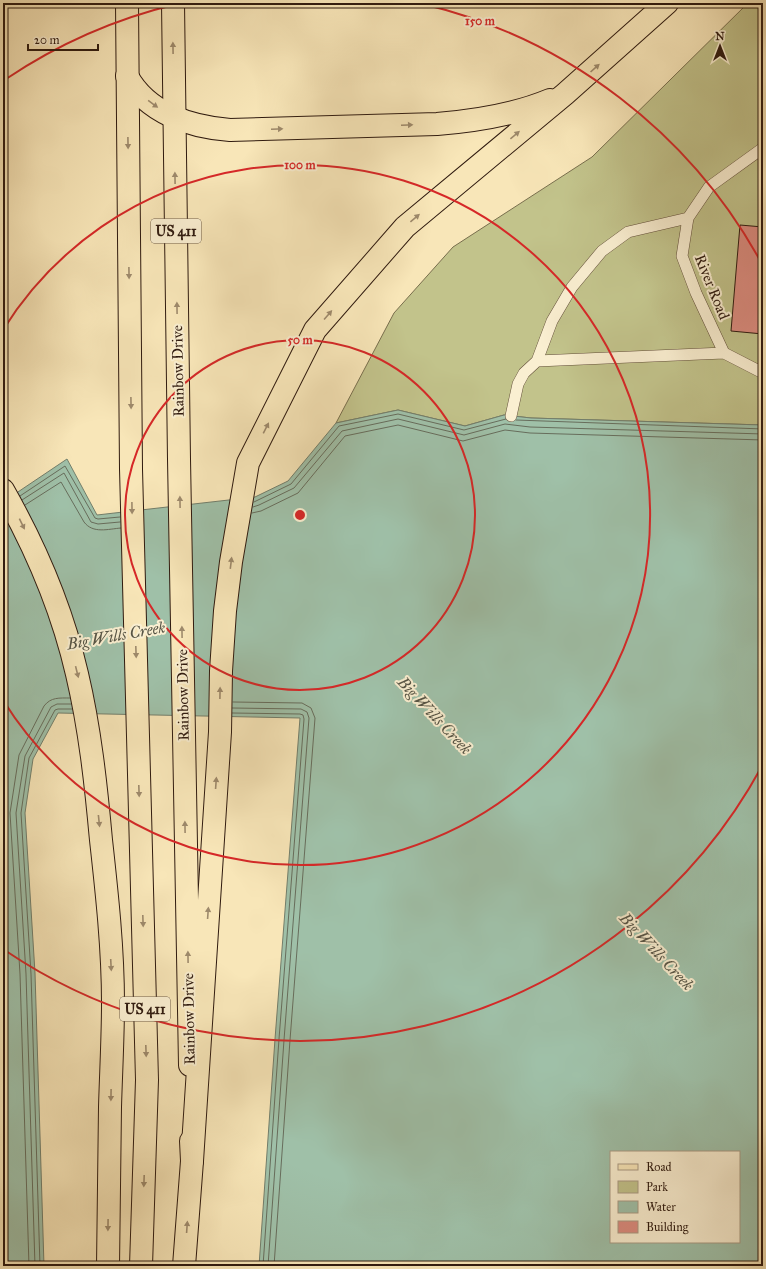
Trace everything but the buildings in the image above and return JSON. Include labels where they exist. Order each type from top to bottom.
[{"type":"main road","name":"US 411","points":[[127,3],[131,469],[147,1080],[141,1266]]},
{"type":"main road","name":"Rainbow Drive","points":[[173,3],[179,459],[192,1161],[184,1266]]},
{"type":"main road","points":[[192,1161],[220,732],[221,671],[231,562],[248,463],[316,330],[405,226],[565,94],[667,3]]},
{"type":"main road","points":[[127,76],[134,88],[146,100],[174,117],[198,125],[230,130],[462,122],[513,112],[540,104],[565,94]]},
{"type":"main road","points":[[3,490],[38,557],[67,634],[86,714],[92,755],[106,889],[113,1002],[108,1266]]},
{"type":"lane","name":"River Road","points":[[724,353],[696,293],[682,256],[688,218],[709,187],[763,148]]},
{"type":"lane","points":[[511,416],[518,384],[524,373],[537,361],[552,321],[572,287],[602,251],[628,232],[688,218]]},
{"type":"lane","points":[[537,361],[724,353],[763,373]]},
{"type":"green space","points":[[748,3],[763,3],[763,425],[531,418],[504,415],[465,426],[398,410],[336,423],[394,313],[453,247],[592,157]]},
{"type":"water","name":"Big Wills Creek","points":[[398,410],[465,426],[504,415],[531,418],[763,425],[763,1266],[259,1266],[300,718],[58,713],[33,759],[25,813],[35,973],[44,1266],[3,1266],[3,502],[67,459],[97,515],[255,497],[288,481],[336,423]]}]
